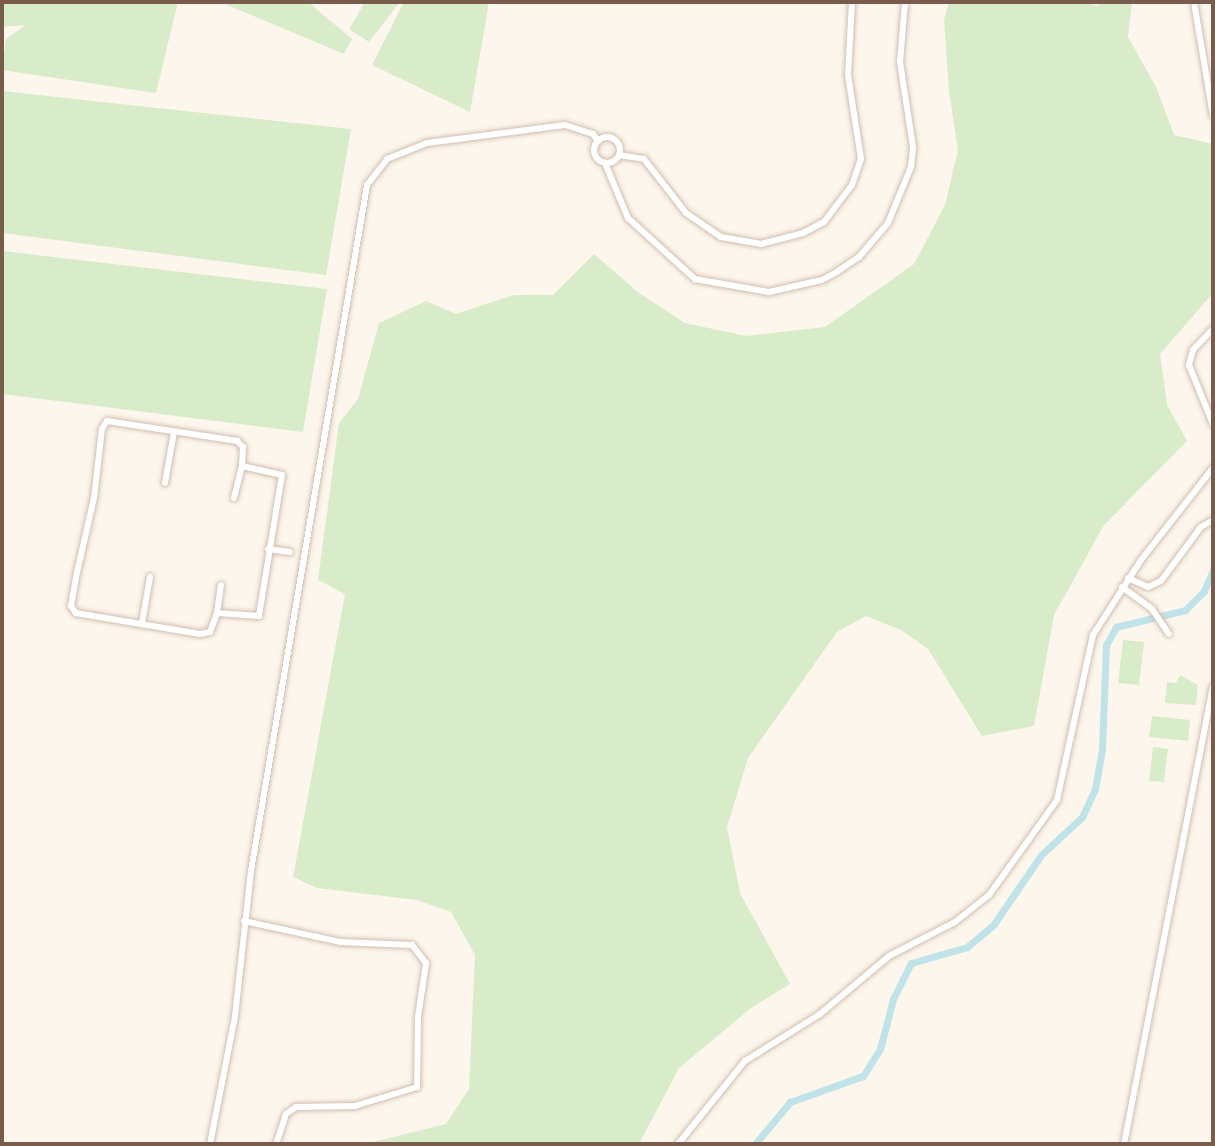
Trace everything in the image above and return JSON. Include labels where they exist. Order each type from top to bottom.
[{"type":"street","points":[[605,163],[619,155],[644,159],[697,224],[720,237],[761,244],[803,233],[824,222],[852,185],[861,159],[848,66],[852,2]]},
{"type":"street","points":[[210,1144],[234,1016],[244,921],[367,185],[387,159],[427,143],[565,125],[593,134],[598,141],[596,156],[605,163],[628,218],[678,269],[695,279],[769,292],[830,276],[859,257],[888,223],[904,192],[913,147],[900,62],[905,2]]},
{"type":"street","points":[[1194,2],[1213,115]]},
{"type":"street","points":[[598,141],[614,139],[619,155]]},
{"type":"street","points":[[1213,329],[1193,350],[1189,365],[1213,425]]},
{"type":"street","points":[[221,585],[217,612],[210,632],[200,634],[76,613],[71,606],[94,498],[102,426],[107,421],[237,441],[243,447],[242,466],[234,498]]},
{"type":"street","points":[[165,483],[174,432]]},
{"type":"street","points":[[217,612],[259,616],[268,549],[284,478],[279,473],[242,466]]},
{"type":"street","points":[[678,1144],[746,1061],[820,1014],[889,956],[955,922],[989,895],[1057,800],[1089,644],[1128,578],[1213,468]]},
{"type":"street","points":[[1128,578],[1148,587],[1161,581],[1201,527],[1213,520]]},
{"type":"street","points":[[268,549],[290,552]]},
{"type":"street","points":[[142,624],[150,577]]},
{"type":"street","points":[[1122,587],[1152,609],[1169,634]]},
{"type":"street","points":[[1124,1144],[1213,687]]},
{"type":"street","points":[[244,921],[340,942],[412,945],[426,963],[418,1017],[417,1087],[355,1107],[296,1107],[286,1114],[276,1144]]},
{"type":"green space","points":[[2,2],[178,2],[156,93],[2,70],[6,39],[26,25],[2,27]]},
{"type":"green space","points":[[220,2],[308,2],[352,39],[344,54]]},
{"type":"green space","points":[[365,2],[400,2],[369,42],[349,29]]},
{"type":"green space","points":[[404,2],[489,2],[470,112],[372,65]]},
{"type":"green space","points":[[949,2],[1086,2],[1097,6],[1103,2],[1132,2],[1128,37],[1156,87],[1174,135],[1213,144],[1213,293],[1160,354],[1167,405],[1187,441],[1104,525],[1054,615],[1034,726],[982,736],[928,649],[901,630],[866,616],[837,632],[748,758],[727,827],[740,893],[790,984],[751,1008],[679,1068],[639,1144],[365,1144],[446,1124],[469,1089],[475,955],[451,912],[417,900],[317,888],[293,877],[345,594],[318,580],[339,423],[358,399],[379,323],[426,301],[456,314],[514,295],[553,295],[594,254],[639,293],[685,323],[746,336],[825,327],[914,264],[945,205],[958,150],[949,91],[944,20]]},
{"type":"green space","points":[[2,91],[351,129],[326,275],[2,233]]},
{"type":"green space","points":[[2,251],[327,289],[303,432],[2,394]]},
{"type":"green space","points":[[1123,640],[1144,642],[1139,685],[1118,683]]},
{"type":"green space","points":[[1180,675],[1198,685],[1196,705],[1165,703],[1167,682],[1176,683]]},
{"type":"green space","points":[[1152,716],[1190,720],[1188,741],[1149,737]]},
{"type":"green space","points":[[1153,747],[1168,749],[1164,782],[1149,781]]},
{"type":"waterway","points":[[755,1144],[790,1102],[863,1076],[880,1049],[893,999],[911,963],[967,947],[994,924],[1041,855],[1082,817],[1095,789],[1102,749],[1106,645],[1116,627],[1185,610],[1204,591],[1213,570]]}]
